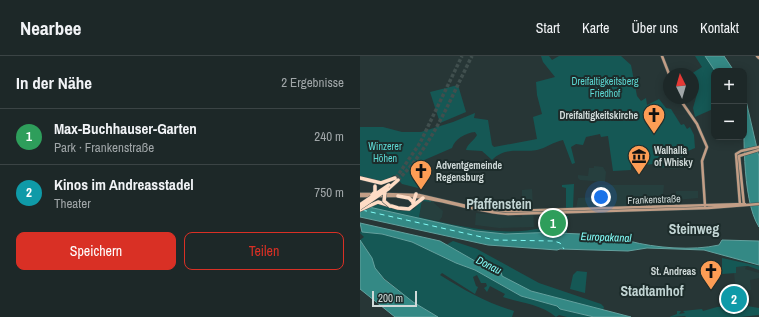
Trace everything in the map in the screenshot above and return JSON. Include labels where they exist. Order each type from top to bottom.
[{"type":"highway","points":[[360,178],[381,183],[396,179],[390,185],[360,204]]},
{"type":"highway","points":[[360,204],[374,193],[375,186],[368,180]]},
{"type":"highway","points":[[390,185],[383,198],[390,206]]},
{"type":"highway","points":[[360,209],[388,189]]},
{"type":"highway","points":[[398,196],[409,198],[414,203]]},
{"type":"highway","points":[[414,203],[416,196]]},
{"type":"highway","points":[[360,209],[376,202],[409,209],[414,203],[423,198]]},
{"type":"main road","points":[[662,56],[667,68]]},
{"type":"main road","points":[[683,104],[698,124],[707,146],[703,160],[705,207]]},
{"type":"main road","points":[[744,205],[737,152],[759,149]]},
{"type":"main road","name":"Frankenstraße","points":[[360,195],[416,196],[476,210],[500,213],[576,213],[759,203]]},
{"type":"main road","name":"Frankenstraße","points":[[360,195],[416,196],[475,208],[508,211],[705,207]]},
{"type":"shaded area","points":[[681,146],[688,152],[683,153],[684,158],[690,160],[692,167],[670,169],[667,149]]},
{"type":"shaded area","points":[[594,166],[603,167],[606,172],[605,182],[580,180],[578,178],[578,175],[588,176],[589,168],[594,168]]},
{"type":"shaded area","points":[[664,185],[662,204],[576,208],[578,198],[597,197],[598,186]]},
{"type":"shaded area","points":[[532,189],[534,227],[499,228],[475,225],[476,213],[522,217],[522,190]]},
{"type":"shaded area","points":[[676,191],[698,191],[698,198],[676,200]]},
{"type":"shaded area","points":[[431,200],[434,201],[434,203],[443,211],[442,217],[439,221],[419,217],[422,201],[431,202]]},
{"type":"shaded area","points":[[735,267],[746,267],[745,269],[759,273],[759,278],[750,280],[751,290],[736,292],[734,273],[736,273]]},
{"type":"green space","points":[[541,56],[549,56],[552,60],[559,56],[621,56],[631,65],[637,96],[641,101],[646,98],[647,105],[659,99],[666,108],[671,109],[681,125],[684,124],[687,129],[690,127],[694,135],[695,148],[688,151],[681,146],[667,149],[669,167],[655,168],[654,164],[643,165],[641,154],[634,154],[634,163],[631,163],[631,170],[613,171],[608,136],[601,137],[600,134],[586,137],[583,145],[576,144],[571,147],[575,163],[572,164],[563,140],[537,150],[508,151],[492,160],[482,151],[466,150],[477,135],[475,132],[461,137],[455,142],[452,148],[422,161],[422,179],[417,180],[418,188],[402,184],[394,175],[383,182],[360,177],[360,127],[383,127],[402,132],[421,132],[475,113],[474,118],[488,120],[492,145],[494,147],[537,139],[533,117],[542,114],[537,95],[536,82],[555,77],[543,62]]},
{"type":"green space","points":[[695,56],[705,56],[713,68],[711,68],[711,110],[695,117],[693,108],[694,104],[699,104],[699,69],[702,67]]},
{"type":"green space","points":[[458,85],[466,112],[440,123],[430,92]]},
{"type":"green space","points":[[574,184],[573,208],[566,208],[566,188],[562,187],[562,185]]},
{"type":"green space","points":[[420,200],[431,200],[431,202],[422,201],[419,217],[482,230],[514,231],[545,227],[539,226],[540,217],[568,216],[567,233],[486,233],[367,207],[378,203],[396,210],[407,211],[415,208]]},
{"type":"green space","points":[[361,231],[382,234],[412,242],[456,263],[475,270],[521,296],[557,306],[564,310],[594,317],[567,317],[559,315],[556,317],[538,307],[503,297],[505,294],[490,286],[487,292],[484,288],[487,286],[486,283],[481,283],[477,275],[473,277],[476,286],[478,287],[475,294],[442,273],[440,275],[467,291],[494,304],[514,311],[512,317],[438,317],[413,302],[378,273],[364,244],[360,240],[364,237],[360,233]]},
{"type":"green space","points":[[453,241],[477,249],[539,283],[601,304],[604,307],[603,310],[531,291],[502,276],[501,271],[486,263],[475,261],[446,245]]},
{"type":"green space","points":[[722,258],[759,266],[759,270],[748,266],[736,267],[736,273],[722,274]]},
{"type":"green space","points":[[577,271],[587,272],[585,293],[570,289],[573,275]]},
{"type":"green space","points":[[741,305],[759,308],[759,315],[740,317],[669,317],[677,314],[677,311],[681,311],[679,314],[685,313],[683,311],[702,309],[703,311],[717,307]]},
{"type":"water","points":[[705,56],[724,56],[732,68],[713,68]]},
{"type":"water","points":[[747,105],[759,157],[759,227],[753,215],[749,199],[746,181],[744,140],[747,140]]},
{"type":"water","name":"Europakanal","points":[[360,205],[476,231],[505,234],[557,232],[626,236],[629,241],[674,248],[709,247],[719,245],[722,240],[759,241],[759,265],[704,250],[647,248],[628,251],[557,250],[488,245],[360,217]]},
{"type":"water","name":"Donau","points":[[360,223],[440,241],[475,261],[486,263],[501,271],[502,276],[531,291],[631,317],[594,317],[560,309],[557,306],[521,296],[475,270],[456,263],[412,242],[382,234],[362,232]]},
{"type":"water","points":[[360,240],[372,258],[375,268],[384,279],[413,302],[438,317],[395,317],[360,289]]},
{"type":"ferry route","points":[[362,210],[495,240],[554,241],[560,243],[564,249]]},
{"type":"tunnel","points":[[396,178],[420,143],[462,56]]},
{"type":"tunnel","points":[[398,180],[431,137],[472,56]]},
{"type":"place","name":"Dreifaltigkeitskirche","points":[[654,134]]},
{"type":"place","name":"Walhalla of Whisky","points":[[639,176]]},
{"type":"place","name":"Adventgemeinde Regensburg","points":[[421,190]]},
{"type":"place","name":"Max-Buchhauser-Garten","points":[[553,223]]},
{"type":"place","name":"St. Andreas","points":[[711,290]]},
{"type":"place","name":"Kinos im Andreasstadel","points":[[734,299]]},
{"type":"district","name":"Pfaffenstein","points":[[499,204]]},
{"type":"district","name":"Steinweg","points":[[694,229]]},
{"type":"district","name":"Stadtamhof","points":[[652,291]]},
{"type":"park label","name":"Dreifaltigkeitsberg Friedhof","points":[[605,86]]},
{"type":"park label","name":"Winzerer Höhen","points":[[385,152]]}]
